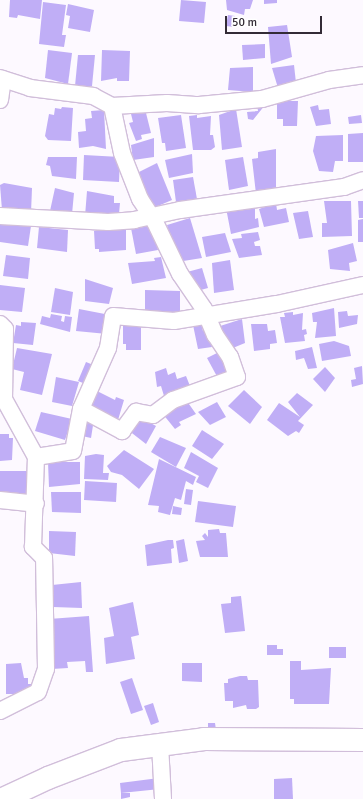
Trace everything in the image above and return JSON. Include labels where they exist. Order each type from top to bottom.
[{"type":"street","points":[[0,100],[2,78],[30,88],[93,96],[112,106],[167,103],[199,105],[262,99],[329,80],[363,74]]},
{"type":"street","points":[[81,409],[122,431],[136,412],[153,415],[173,400],[236,377],[230,357],[180,274],[152,217],[140,199],[122,153],[112,106]]},
{"type":"street","points":[[0,216],[108,222],[152,217],[262,197],[344,187],[363,180]]},
{"type":"street","points":[[36,457],[73,451],[81,409],[108,348],[113,316],[152,321],[207,317],[363,285]]},
{"type":"street","points":[[0,324],[5,329],[4,399],[36,457],[36,504],[33,547],[44,558],[46,669],[38,692],[0,711]]},
{"type":"street","points":[[0,500],[36,504]]},
{"type":"street","points":[[3,799],[48,778],[121,750],[204,739],[363,740]]},
{"type":"street","points":[[160,745],[163,799]]},
{"type":"building","points":[[10,0],[42,0],[40,19],[18,15],[17,18],[9,17]]},
{"type":"building","points":[[181,0],[206,2],[204,23],[179,21]]},
{"type":"building","points":[[226,0],[253,0],[250,9],[245,9],[244,15],[227,10]]},
{"type":"building","points":[[264,0],[277,0],[277,3],[264,4]]},
{"type":"building","points":[[43,2],[66,5],[62,35],[66,35],[64,47],[39,44]]},
{"type":"building","points":[[68,4],[94,10],[90,32],[68,28],[70,16],[66,15]]},
{"type":"building","points":[[228,15],[235,16],[234,27],[226,26]]},
{"type":"building","points":[[287,25],[292,57],[271,64],[268,27]]},
{"type":"building","points":[[265,44],[265,58],[243,60],[242,45]]},
{"type":"building","points":[[48,50],[72,53],[68,84],[45,78]]},
{"type":"building","points":[[102,50],[130,51],[129,81],[117,81],[117,78],[101,81]]},
{"type":"building","points":[[78,55],[95,55],[92,86],[75,86]]},
{"type":"building","points":[[294,65],[296,83],[278,88],[272,68]]},
{"type":"building","points":[[253,67],[253,92],[228,90],[230,68]]},
{"type":"building","points":[[277,101],[298,101],[297,126],[283,126],[283,119],[277,119]]},
{"type":"building","points":[[257,105],[265,105],[253,120],[248,119],[247,112],[258,111]]},
{"type":"building","points":[[318,105],[319,110],[329,109],[331,124],[316,126],[310,107]]},
{"type":"building","points":[[62,107],[73,108],[71,141],[48,140],[45,136],[49,114],[54,115],[55,108],[61,109]]},
{"type":"building","points":[[236,109],[242,147],[222,150],[219,115]]},
{"type":"building","points":[[104,110],[106,149],[93,146],[79,148],[78,132],[86,131],[85,119],[92,118],[91,111]]},
{"type":"building","points":[[146,113],[151,133],[141,135],[142,139],[136,141],[129,123],[133,122],[131,114]]},
{"type":"building","points":[[181,115],[186,148],[166,151],[165,143],[162,143],[158,118]]},
{"type":"building","points":[[197,115],[197,118],[211,116],[210,135],[213,135],[215,147],[211,150],[193,150],[189,116]]},
{"type":"building","points":[[361,115],[362,123],[349,124],[348,117]]},
{"type":"building","points":[[363,133],[363,162],[348,162],[348,134]]},
{"type":"building","points":[[343,135],[343,161],[335,161],[333,172],[319,171],[313,151],[316,136]]},
{"type":"building","points":[[154,138],[154,157],[133,160],[131,145]]},
{"type":"building","points":[[276,149],[276,190],[256,194],[252,159],[258,158],[258,152]]},
{"type":"building","points":[[192,154],[193,173],[169,178],[165,160]]},
{"type":"building","points":[[84,155],[120,157],[119,182],[83,180]]},
{"type":"building","points":[[48,157],[77,157],[76,179],[52,176],[50,166],[46,165]]},
{"type":"building","points":[[243,157],[248,186],[229,190],[225,160]]},
{"type":"building","points":[[157,163],[172,200],[151,209],[139,172]]},
{"type":"building","points":[[193,177],[197,199],[176,202],[173,180]]},
{"type":"building","points":[[4,183],[32,188],[31,213],[2,210],[0,185]]},
{"type":"building","points":[[55,188],[74,193],[72,214],[50,211]]},
{"type":"building","points":[[87,191],[114,196],[114,203],[120,203],[119,214],[85,216]]},
{"type":"building","points":[[324,201],[351,201],[352,236],[322,237],[322,223],[327,223]]},
{"type":"building","points":[[358,201],[363,201],[363,218],[359,218]]},
{"type":"building","points":[[255,203],[255,219],[258,218],[259,227],[231,234],[226,208]]},
{"type":"building","points":[[276,203],[277,210],[286,208],[289,222],[264,227],[259,209]]},
{"type":"building","points":[[308,211],[313,237],[299,239],[293,213]]},
{"type":"building","points":[[190,218],[202,258],[177,262],[167,225]]},
{"type":"building","points":[[363,219],[363,242],[358,242],[358,220]]},
{"type":"building","points":[[0,223],[31,226],[28,246],[0,242]]},
{"type":"building","points":[[153,224],[158,250],[136,254],[131,228]]},
{"type":"building","points":[[39,227],[68,230],[67,252],[37,248]]},
{"type":"building","points":[[102,229],[126,229],[126,250],[99,252],[99,249],[95,249],[94,231]]},
{"type":"building","points":[[258,232],[260,240],[254,242],[255,246],[260,246],[262,255],[239,258],[232,239],[242,238],[241,234]]},
{"type":"building","points":[[225,233],[231,252],[206,257],[202,237]]},
{"type":"building","points":[[353,243],[357,261],[349,263],[350,271],[330,269],[328,250]]},
{"type":"building","points":[[6,255],[30,258],[28,279],[3,276]]},
{"type":"building","points":[[161,257],[166,278],[132,284],[128,263],[155,261],[154,258]]},
{"type":"building","points":[[230,260],[234,290],[214,293],[212,263]]},
{"type":"building","points":[[202,268],[208,288],[197,291],[187,272]]},
{"type":"building","points":[[85,279],[113,288],[109,304],[85,301]]},
{"type":"building","points":[[0,285],[25,288],[22,312],[0,310]]},
{"type":"building","points":[[55,288],[73,292],[70,315],[51,312]]},
{"type":"building","points":[[145,290],[180,291],[180,315],[145,314]]},
{"type":"building","points":[[334,308],[336,336],[315,338],[317,322],[313,322],[312,313]]},
{"type":"building","points":[[79,309],[110,315],[107,334],[76,331]]},
{"type":"building","points":[[347,311],[348,316],[358,315],[357,324],[339,328],[338,312]]},
{"type":"building","points":[[293,312],[293,315],[303,313],[302,330],[306,329],[307,334],[304,335],[305,341],[285,343],[280,317],[285,317],[284,313]]},
{"type":"building","points":[[51,314],[62,316],[61,321],[64,322],[65,316],[72,317],[70,332],[40,324],[42,316],[50,318]]},
{"type":"building","points":[[242,319],[245,343],[228,350],[217,327]]},
{"type":"building","points":[[21,322],[36,323],[33,345],[13,343],[16,325],[21,326]]},
{"type":"building","points":[[201,323],[203,331],[208,329],[212,347],[198,349],[193,325]]},
{"type":"building","points":[[251,324],[267,324],[268,331],[275,330],[277,343],[270,344],[270,349],[254,351]]},
{"type":"building","points":[[123,326],[141,326],[141,350],[126,350],[126,344],[123,344]]},
{"type":"building","points":[[334,341],[349,346],[351,356],[322,361],[319,344]]},
{"type":"building","points":[[312,347],[317,368],[308,369],[304,358],[296,360],[295,351]]},
{"type":"building","points":[[17,348],[52,354],[42,395],[20,390],[24,372],[12,369]]},
{"type":"building","points":[[219,352],[232,376],[220,382],[207,358]]},
{"type":"building","points":[[86,362],[96,366],[88,385],[78,381]]},
{"type":"building","points":[[362,366],[363,384],[352,387],[351,380],[356,379],[354,368]]},
{"type":"building","points":[[325,367],[335,378],[325,392],[313,379]]},
{"type":"building","points":[[166,368],[168,375],[175,372],[177,379],[186,376],[190,386],[164,396],[161,386],[157,387],[155,372]]},
{"type":"building","points":[[56,377],[79,382],[72,406],[52,402]]},
{"type":"building","points":[[244,390],[262,407],[250,424],[228,406]]},
{"type":"building","points":[[97,391],[115,400],[116,397],[124,400],[118,420],[91,410]]},
{"type":"building","points":[[297,393],[313,405],[298,421],[304,425],[299,433],[296,431],[288,436],[267,420],[279,403],[300,417],[288,402]]},
{"type":"building","points":[[184,397],[196,414],[179,422],[181,425],[175,429],[162,413]]},
{"type":"building","points":[[217,402],[226,417],[210,425],[198,412]]},
{"type":"building","points":[[41,412],[72,419],[65,440],[35,431]]},
{"type":"building","points":[[138,416],[156,426],[146,444],[128,430]]},
{"type":"building","points":[[85,418],[94,419],[91,438],[82,436]]},
{"type":"building","points":[[202,430],[224,444],[212,459],[192,446]]},
{"type":"building","points":[[0,434],[9,434],[9,438],[13,438],[12,460],[0,461]]},
{"type":"building","points":[[160,437],[186,448],[176,467],[151,452]]},
{"type":"building","points":[[124,450],[154,469],[139,489],[122,475],[111,472],[107,466]]},
{"type":"building","points":[[191,452],[218,468],[208,488],[196,482],[199,476],[184,468]]},
{"type":"building","points":[[96,454],[104,455],[103,473],[109,473],[108,480],[84,479],[85,456]]},
{"type":"building","points":[[159,459],[196,477],[193,485],[186,481],[181,500],[175,498],[170,515],[158,512],[159,506],[148,505]]},
{"type":"building","points":[[48,462],[80,462],[80,484],[49,487]]},
{"type":"building","points":[[0,471],[30,471],[30,494],[0,495]]},
{"type":"building","points":[[85,481],[117,483],[116,502],[84,500]]},
{"type":"building","points":[[186,489],[193,490],[191,505],[184,504]]},
{"type":"building","points":[[51,492],[81,492],[81,513],[52,512]]},
{"type":"building","points":[[198,501],[236,506],[233,527],[195,522]]},
{"type":"building","points":[[173,506],[182,508],[181,515],[172,514]]},
{"type":"building","points":[[219,529],[220,533],[226,533],[228,557],[200,557],[196,541],[205,540],[202,536],[205,533],[208,537],[208,530]]},
{"type":"building","points":[[49,531],[76,532],[75,556],[49,553]]},
{"type":"building","points":[[184,539],[188,561],[179,563],[176,541]]},
{"type":"building","points":[[173,540],[174,548],[171,549],[172,563],[147,566],[145,545]]},
{"type":"building","points":[[81,582],[82,608],[53,607],[52,585]]},
{"type":"building","points":[[241,596],[245,631],[225,633],[221,604],[231,603],[231,597]]},
{"type":"building","points":[[133,602],[139,635],[131,637],[135,659],[106,664],[104,638],[114,636],[109,608]]},
{"type":"building","points":[[89,616],[93,672],[86,672],[85,661],[67,662],[68,668],[52,669],[49,619]]},
{"type":"building","points":[[267,645],[277,645],[277,649],[283,649],[283,655],[267,655]]},
{"type":"building","points":[[329,647],[346,647],[346,658],[329,658]]},
{"type":"building","points":[[290,661],[301,661],[301,670],[331,668],[329,704],[294,704],[294,699],[290,699]]},
{"type":"building","points":[[21,663],[24,678],[28,678],[28,684],[33,684],[33,688],[26,688],[26,694],[6,694],[6,664]]},
{"type":"building","points":[[182,663],[202,663],[202,682],[182,681]]},
{"type":"building","points":[[247,676],[248,680],[258,680],[259,707],[256,709],[247,709],[246,705],[233,708],[233,701],[225,701],[224,683],[228,683],[228,679]]},
{"type":"building","points":[[132,678],[143,710],[131,714],[120,682]]},
{"type":"building","points":[[153,703],[159,722],[151,725],[144,706]]},
{"type":"building","points":[[208,723],[215,723],[216,730],[208,731]]},
{"type":"building","points":[[159,778],[160,789],[121,793],[120,783]]},
{"type":"building","points":[[292,778],[293,799],[274,799],[274,779]]},
{"type":"building","points":[[121,793],[130,793],[130,797],[121,799]]}]
